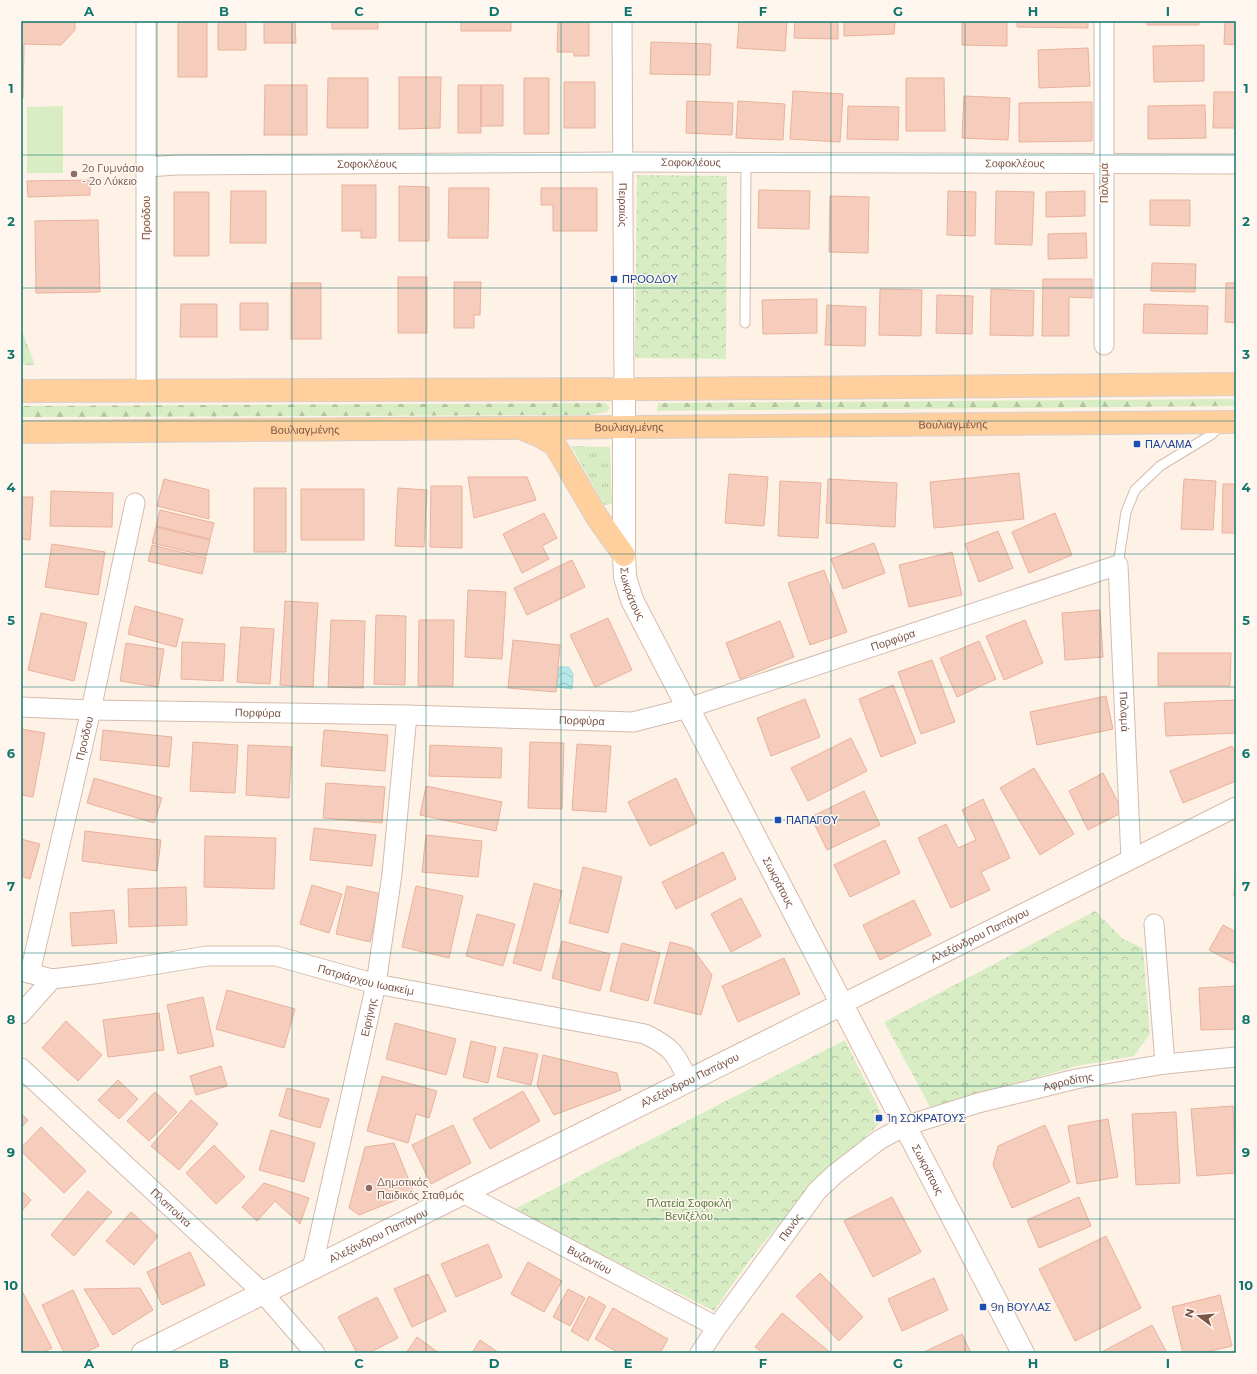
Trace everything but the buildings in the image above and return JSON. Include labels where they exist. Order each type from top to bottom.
[{"type":"main road","points":[[21,391],[624,389],[1236,384]]},
{"type":"main road","name":"Βουλιαγμένης","points":[[21,432],[1230,422]]},
{"type":"main road","points":[[516,428],[538,435],[555,445],[597,517],[624,555]]},
{"type":"street","name":"Προόδου","points":[[146,21],[146,390]]},
{"type":"street","name":"Πειραιώς","points":[[622,21],[624,389]]},
{"type":"street","name":"Παλαμά","points":[[1104,21],[1104,345]]},
{"type":"street","name":"Σοφοκλέους","points":[[147,167],[177,165],[623,162],[1236,164]]},
{"type":"street","name":"Σωκράτους","points":[[624,389],[624,555],[625,577],[632,600],[1023,1353]]},
{"type":"street","name":"Προόδου","points":[[25,972],[91,710],[134,503]]},
{"type":"street","name":"Παλαμά","points":[[1118,565],[1131,859]]},
{"type":"street","name":"Πορφύρα","points":[[21,707],[91,710],[407,715],[633,722],[688,708],[1118,565]]},
{"type":"street","name":"Ειρήνης","points":[[312,1269],[376,984],[392,874],[407,715]]},
{"type":"street","name":"Αλεξάνδρου Παπάγου","points":[[143,1353],[1131,859],[1231,812]]},
{"type":"street","points":[[1154,924],[1165,1064]]},
{"type":"street","name":"Πατριάρχου Ιωακείμ","points":[[25,972],[52,979],[102,973],[207,956],[276,956],[376,984],[645,1034],[663,1042],[677,1056],[688,1080]]},
{"type":"street","points":[[21,1014],[52,979]]},
{"type":"street","name":"Αφροδίτης","points":[[905,1126],[978,1103],[1076,1079],[1165,1064],[1236,1057]]},
{"type":"street","name":"Πλαπούτα","points":[[21,1068],[263,1293],[315,1353]]},
{"type":"street","name":"Πανός","points":[[700,1353],[717,1327],[817,1191],[834,1174],[857,1156],[879,1140],[905,1126]]},
{"type":"street","name":"Βυζαντίου","points":[[463,1193],[717,1327]]},
{"type":"lane","points":[[745,322],[746,162]]},
{"type":"lane","points":[[1118,565],[1126,512],[1135,490],[1160,466],[1230,422]]},
{"type":"green space","points":[[63,106],[63,173],[27,173],[27,107]]},
{"type":"green space","points":[[637,175],[727,176],[726,359],[635,358]]},
{"type":"green space","points":[[21,328],[35,365],[21,365]]},
{"type":"green space","points":[[1236,399],[1236,406],[657,411],[658,403]]},
{"type":"green space","points":[[604,403],[608,405],[610,409],[605,412],[591,415],[21,417],[21,406]]},
{"type":"green space","points":[[571,446],[610,447],[612,504],[604,505]]},
{"type":"green space","points":[[1095,911],[1123,939],[1143,948],[1150,1034],[1134,1056],[1077,1066],[1028,1080],[933,1112],[884,1022]]},
{"type":"green space","name":"Πλατεία Σοφοκλή Βενιζέλου","points":[[845,1040],[884,1119],[816,1185],[783,1220],[753,1256],[714,1311],[513,1210]]},
{"type":"water","points":[[559,667],[569,667],[573,674],[572,689],[557,687]]},
{"type":"place","name":"2ο Γυμνάσιο - 2ο Λύκειο","points":[[74,174]]},
{"type":"place","name":"ΠΡΟΟΔΟΥ","points":[[614,279]]},
{"type":"place","name":"ΠΑΛΑΜΑ","points":[[1137,444]]},
{"type":"place","name":"ΠΑΠΑΓΟΥ","points":[[778,820]]},
{"type":"place","name":"1η ΣΩΚΡΑΤΟΥΣ","points":[[879,1118]]},
{"type":"place","name":"Δημοτικός Παιδικός Σταθμός","points":[[369,1188]]},
{"type":"place","name":"9η ΒΟΥΛΑΣ","points":[[983,1307]]}]
